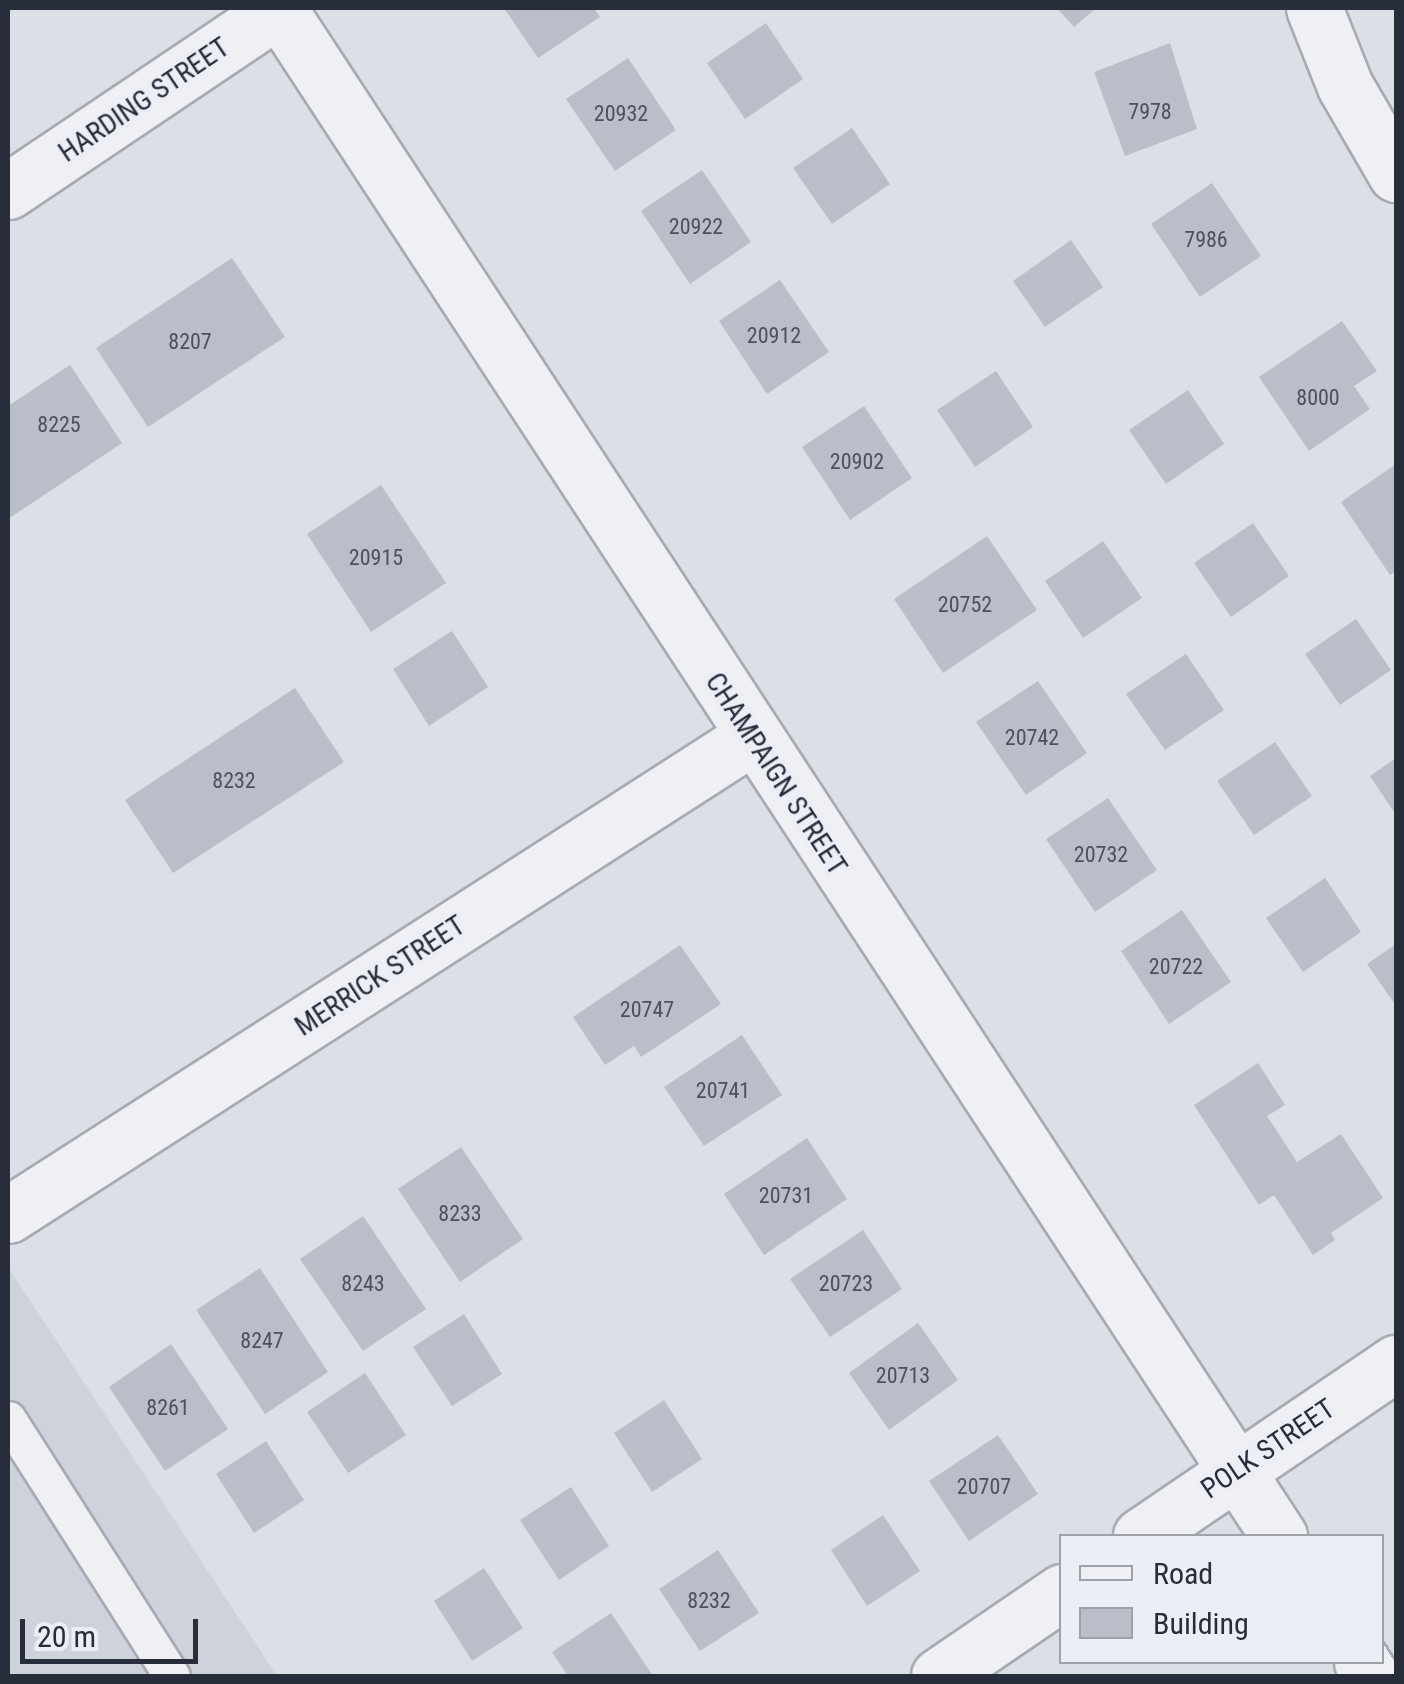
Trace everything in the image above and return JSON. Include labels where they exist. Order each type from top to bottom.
[{"type":"street","name":"HARDING STREET","points":[[8,190],[279,8]]},
{"type":"street","name":"CHAMPAIGN STREET","points":[[279,8],[752,737],[1278,1534]]},
{"type":"street","points":[[1314,8],[1345,86],[1396,174]]},
{"type":"street","name":"MERRICK STREET","points":[[8,1215],[752,737]]},
{"type":"street","name":"POLK STREET","points":[[1144,1534],[1396,1362]]},
{"type":"street","points":[[940,1676],[1059,1594]]},
{"type":"lane","points":[[8,1419],[172,1676]]},
{"type":"shaded area","points":[[8,1267],[277,1676],[8,1676]]},
{"type":"building","points":[[504,8],[594,8],[600,17],[538,58]]},
{"type":"building","points":[[1057,8],[1096,8],[1074,27]]},
{"type":"building","points":[[766,23],[803,79],[745,119],[707,63]]},
{"type":"building","points":[[1170,43],[1197,129],[1125,156],[1094,72]]},
{"type":"building","points":[[628,58],[676,130],[615,171],[566,99]]},
{"type":"building","points":[[852,128],[890,184],[832,224],[793,168]]},
{"type":"building","points":[[702,170],[751,242],[690,284],[641,211]]},
{"type":"building","points":[[1212,183],[1261,256],[1200,297],[1151,224]]},
{"type":"building","points":[[1071,240],[1103,287],[1045,327],[1013,281]]},
{"type":"building","points":[[232,258],[285,337],[148,427],[96,348]]},
{"type":"building","points":[[780,280],[829,352],[767,394],[719,321]]},
{"type":"building","points":[[1342,321],[1377,371],[1354,386],[1370,409],[1309,451],[1259,377]]},
{"type":"building","points":[[70,365],[122,443],[8,519],[8,406]]},
{"type":"building","points":[[996,371],[1033,427],[975,467],[937,410]]},
{"type":"building","points":[[1188,390],[1224,444],[1166,484],[1129,430]]},
{"type":"building","points":[[864,406],[912,478],[850,520],[802,447]]},
{"type":"building","points":[[1396,464],[1396,571],[1390,575],[1341,502]]},
{"type":"building","points":[[381,485],[446,583],[371,632],[307,534]]},
{"type":"building","points":[[1253,523],[1289,576],[1231,617],[1194,563]]},
{"type":"building","points":[[987,536],[1037,610],[943,673],[894,599]]},
{"type":"building","points":[[1103,541],[1142,598],[1083,638],[1045,581]]},
{"type":"building","points":[[1356,619],[1391,670],[1340,705],[1305,654]]},
{"type":"building","points":[[452,631],[488,687],[429,726],[393,669]]},
{"type":"building","points":[[1186,654],[1224,710],[1165,750],[1126,694]]},
{"type":"building","points":[[1038,681],[1087,753],[1026,795],[976,722]]},
{"type":"building","points":[[295,688],[344,762],[173,873],[125,800]]},
{"type":"building","points":[[1275,742],[1312,796],[1254,835],[1217,781]]},
{"type":"building","points":[[1396,758],[1396,815],[1370,776]]},
{"type":"building","points":[[1108,798],[1157,870],[1095,912],[1046,839]]},
{"type":"building","points":[[1325,878],[1361,932],[1303,972],[1266,918]]},
{"type":"building","points":[[1182,910],[1231,982],[1169,1024],[1121,951]]},
{"type":"building","points":[[1396,944],[1396,1006],[1367,964]]},
{"type":"building","points":[[680,945],[721,1004],[641,1057],[634,1046],[605,1065],[573,1017]]},
{"type":"building","points":[[742,1035],[782,1095],[704,1146],[664,1087]]},
{"type":"building","points":[[1258,1063],[1285,1105],[1267,1116],[1297,1162],[1341,1134],[1383,1198],[1331,1233],[1335,1240],[1313,1255],[1274,1195],[1259,1205],[1194,1105]]},
{"type":"building","points":[[807,1138],[847,1199],[764,1255],[724,1194]]},
{"type":"building","points":[[461,1147],[523,1239],[460,1282],[398,1189]]},
{"type":"building","points":[[363,1216],[426,1309],[363,1351],[300,1259]]},
{"type":"building","points":[[863,1230],[902,1289],[830,1337],[790,1279]]},
{"type":"building","points":[[260,1268],[328,1372],[265,1414],[196,1310]]},
{"type":"building","points":[[464,1314],[502,1374],[452,1406],[413,1347]]},
{"type":"building","points":[[918,1323],[958,1380],[889,1430],[849,1373]]},
{"type":"building","points":[[171,1344],[228,1429],[165,1471],[109,1387]]},
{"type":"building","points":[[365,1373],[406,1435],[348,1473],[307,1412]]},
{"type":"building","points":[[664,1400],[702,1459],[652,1492],[614,1433]]},
{"type":"building","points":[[998,1435],[1038,1494],[969,1541],[929,1481]]},
{"type":"building","points":[[266,1441],[304,1500],[254,1533],[216,1474]]},
{"type":"building","points":[[571,1487],[609,1546],[559,1580],[520,1520]]},
{"type":"building","points":[[883,1515],[920,1571],[867,1606],[831,1550]]},
{"type":"building","points":[[718,1550],[759,1613],[700,1651],[659,1589]]},
{"type":"building","points":[[484,1568],[523,1628],[472,1661],[434,1601]]},
{"type":"building","points":[[611,1613],[653,1676],[568,1676],[552,1652]]}]
